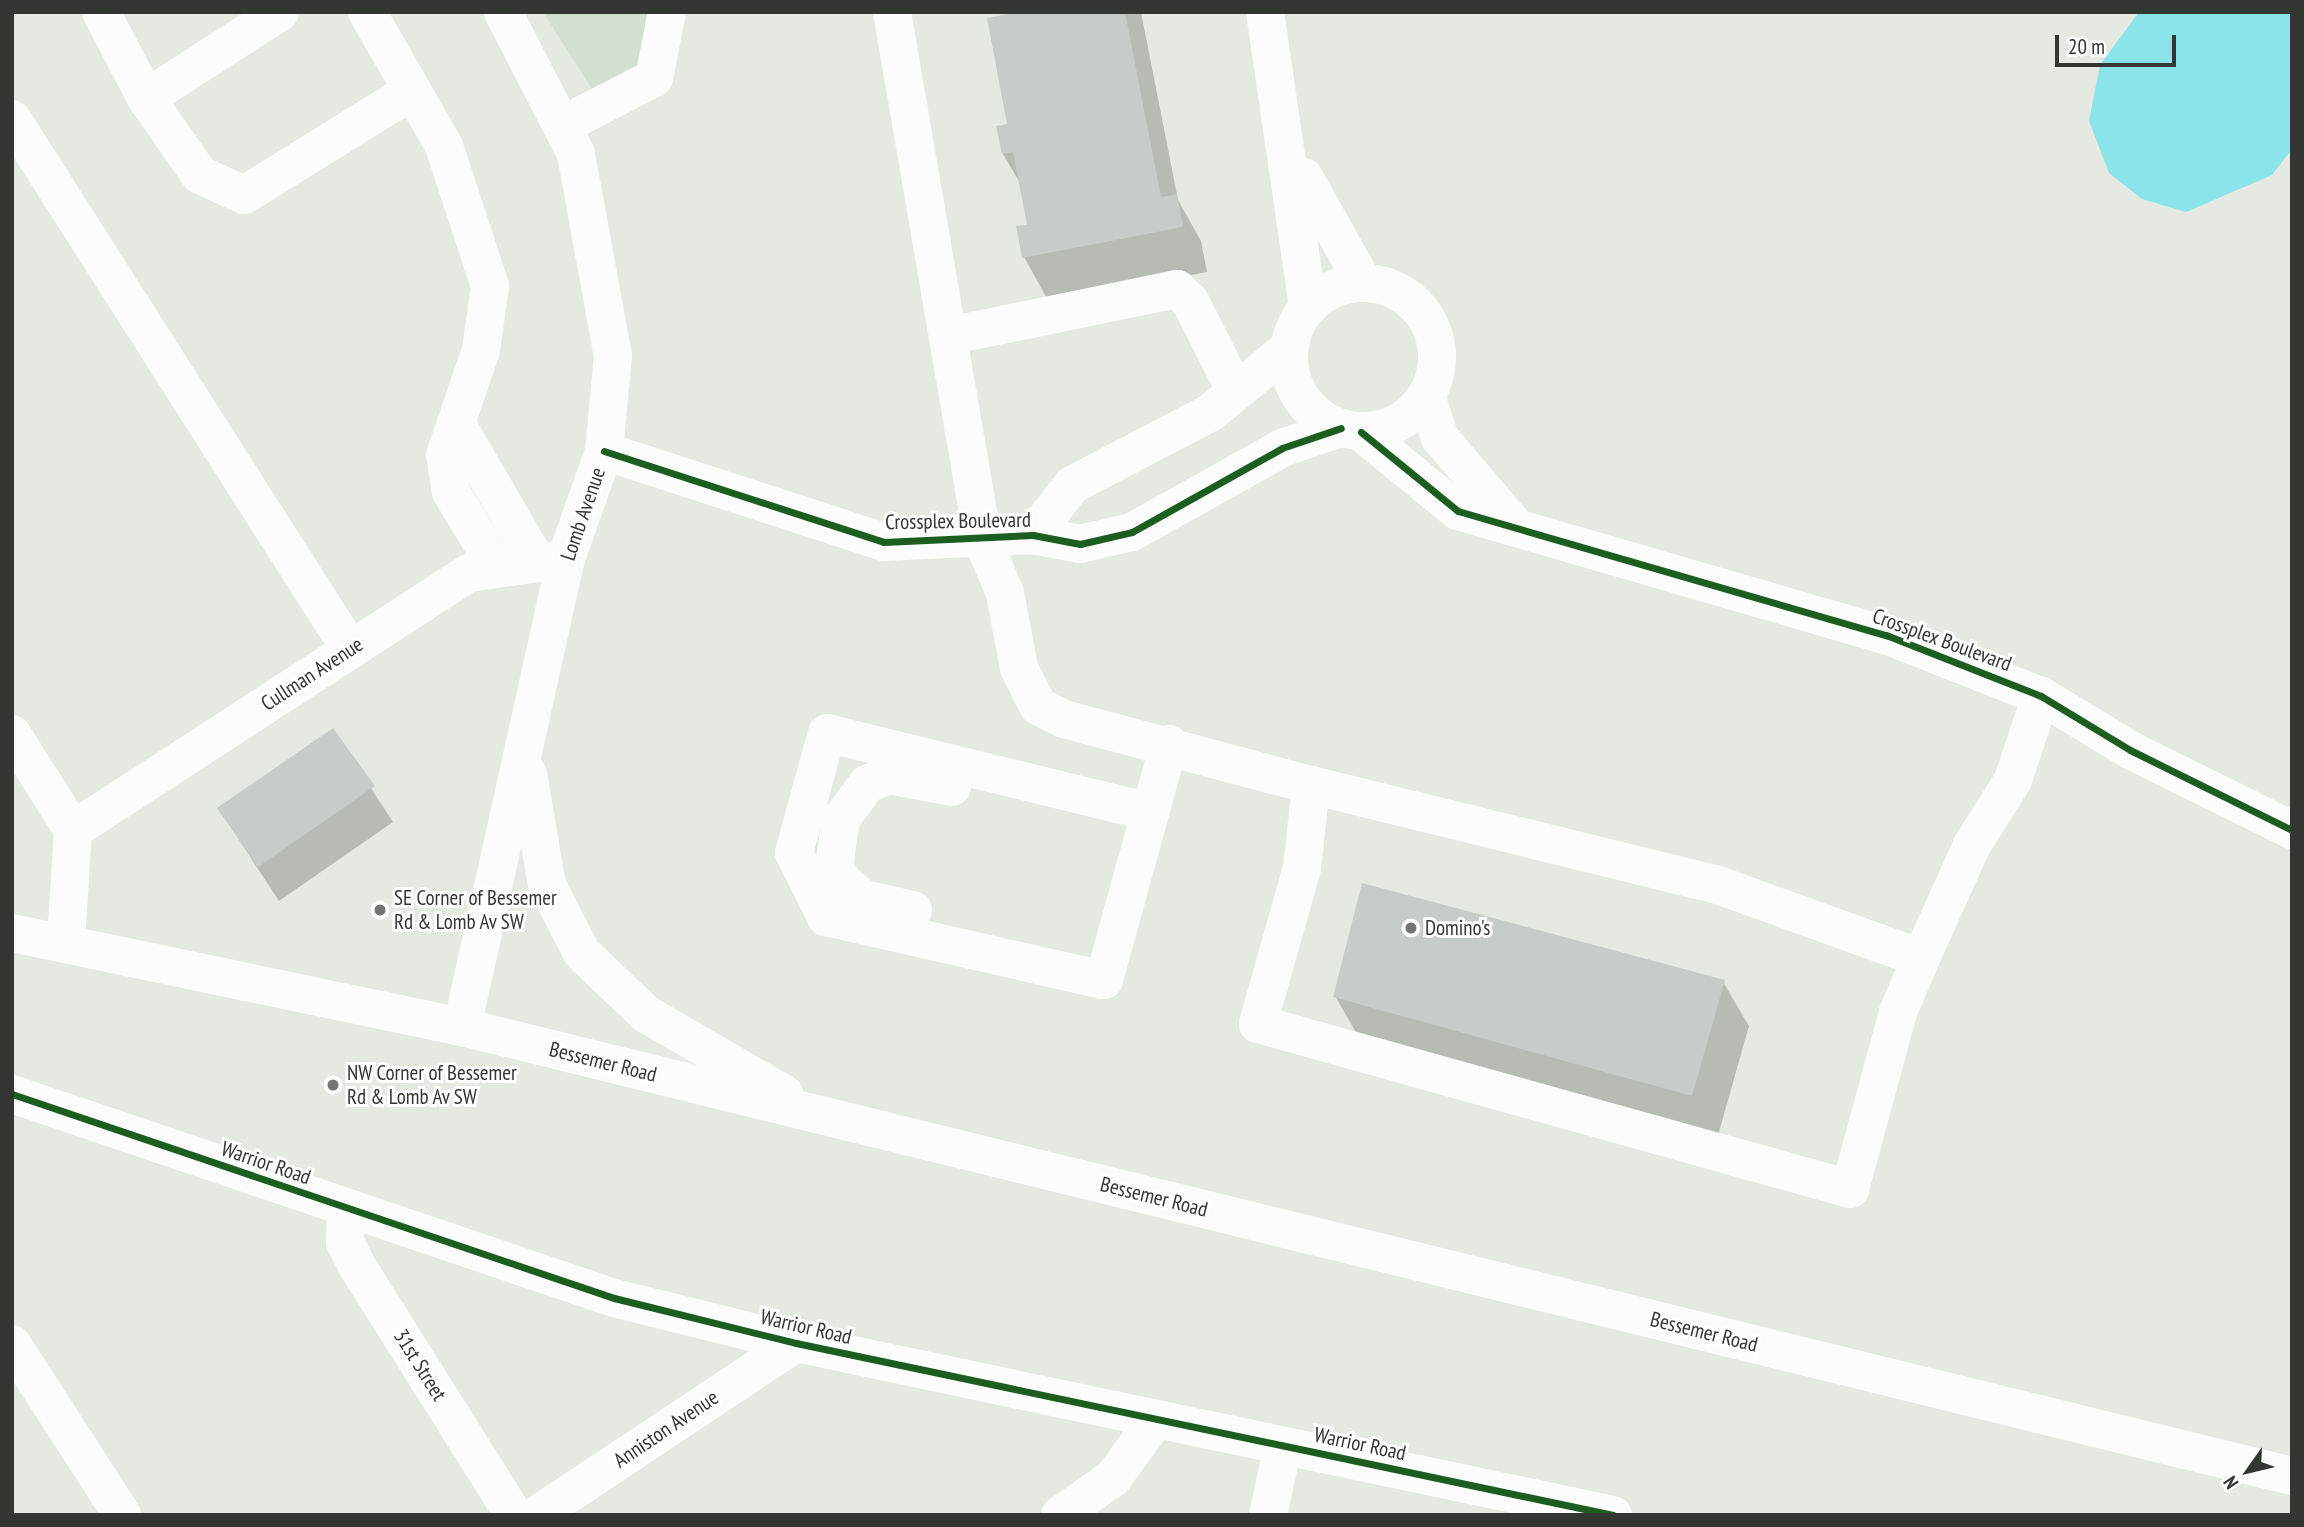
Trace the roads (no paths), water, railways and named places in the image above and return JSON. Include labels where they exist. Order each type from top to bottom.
[{"type":"street","points":[[101,12],[146,98],[200,175],[244,195],[410,92]]},
{"type":"street","points":[[146,98],[280,12]]},
{"type":"street","points":[[367,12],[410,92],[444,146],[490,286],[481,350],[445,455],[451,492],[497,568]]},
{"type":"street","name":"Lomb Avenue","points":[[462,1027],[525,742],[552,560],[604,451],[613,356],[576,153],[503,12]]},
{"type":"street","points":[[563,125],[654,78],[667,12]]},
{"type":"street","points":[[892,12],[983,541],[1005,593],[1019,668],[1038,706],[1064,719],[1169,744],[1311,785],[1715,884],[1921,958]]},
{"type":"street","points":[[1265,12],[1308,306]]},
{"type":"street","points":[[12,119],[350,649]]},
{"type":"street","points":[[1281,127],[1320,213],[1363,282]]},
{"type":"street","points":[[1308,306],[1324,293],[1363,282],[1408,298],[1432,327],[1438,358],[1426,396],[1440,438],[1516,527]]},
{"type":"street","points":[[948,336],[1177,289],[1190,301],[1236,392]]},
{"type":"street","name":"Crossplex Boulevard","points":[[1033,535],[1072,485],[1130,460],[1236,392],[1288,349],[1308,306]]},
{"type":"street","points":[[1288,349],[1300,398],[1351,430]]},
{"type":"street","name":"Crossplex Boulevard","points":[[604,451],[884,542],[983,541],[1033,535],[1080,544],[1132,532],[1282,448],[1398,421],[1426,396]]},
{"type":"street","points":[[456,422],[552,560]]},
{"type":"street","name":"Crossplex Boulevard","points":[[1351,430],[1458,511],[1886,635],[2041,696],[2130,750],[2292,830]]},
{"type":"street","name":"Cullman Avenue","points":[[73,830],[469,573],[552,560]]},
{"type":"street","points":[[1311,785],[1302,868],[1258,1024],[1850,1189],[1899,1012],[1972,845],[2013,780],[2041,696]]},
{"type":"street","points":[[1146,811],[1016,777],[827,733],[794,853],[825,918],[1104,980],[1146,811],[1169,744]]},
{"type":"street","points":[[12,734],[73,830],[66,941]]},
{"type":"street","points":[[525,742],[547,885],[582,953],[646,1014],[822,1116]]},
{"type":"street","points":[[1016,777],[981,794],[890,775],[867,784],[841,819],[834,867],[864,899],[996,930],[1030,963]]},
{"type":"street","name":"Bessemer Road","points":[[12,933],[66,941],[462,1027],[2292,1476]]},
{"type":"street","name":"Warrior Road","points":[[12,1094],[614,1298],[796,1343],[1614,1515]]},
{"type":"street","name":"31st Street","points":[[346,1209],[345,1242],[357,1266],[514,1515]]},
{"type":"street","name":"Anniston Avenue","points":[[537,1515],[796,1343]]},
{"type":"street","points":[[12,1344],[122,1515]]},
{"type":"street","points":[[1059,1515],[1113,1478],[1156,1419]]},
{"type":"street","points":[[1269,1515],[1283,1446]]},
{"type":"water","points":[[2139,12],[2292,12],[2292,149],[2272,175],[2186,212],[2142,199],[2109,173],[2089,121],[2100,65]]},
{"type":"place","name":"SE Corner of Bessemer Rd & Lomb Av SW","points":[[380,910]]},
{"type":"place","name":"Domino's","points":[[1411,928]]},
{"type":"place","name":"NW Corner of Bessemer Rd & Lomb Av SW","points":[[333,1085]]}]
